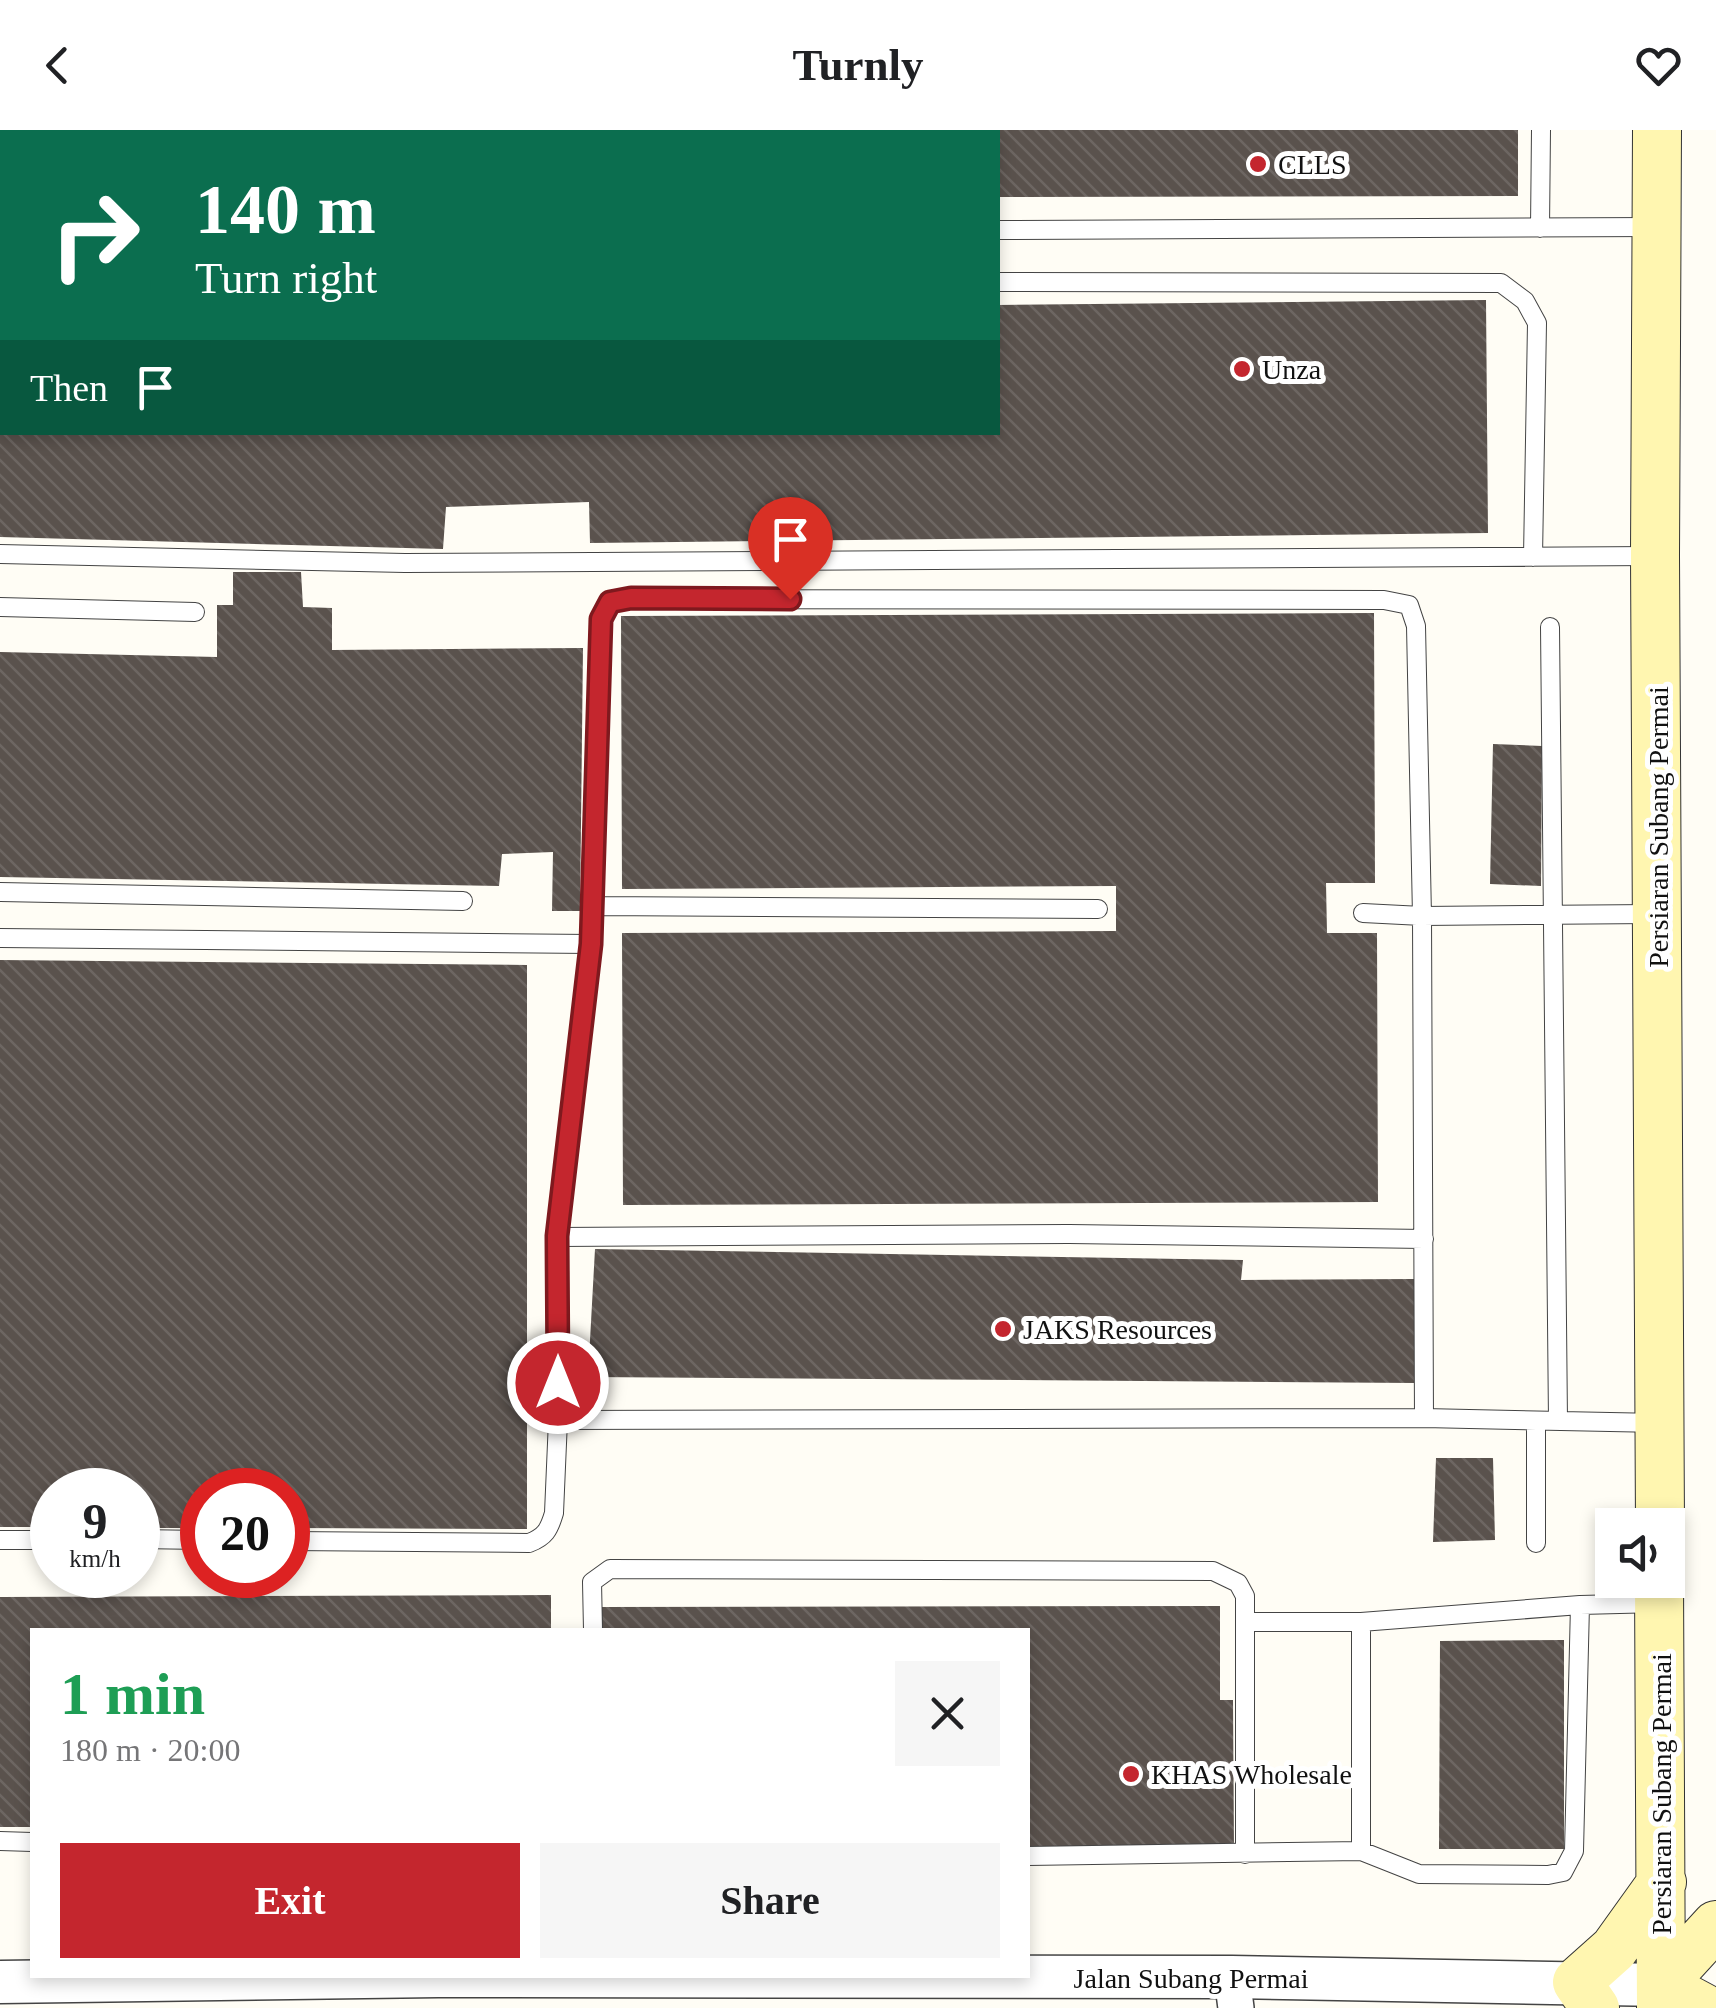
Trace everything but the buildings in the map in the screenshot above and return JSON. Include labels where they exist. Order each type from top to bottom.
[{"type":"main road","name":"Persiaran Subang Permai","points":[[1657,130],[1660,1508]]},
{"type":"main road","name":"Persiaran Subang Permai","points":[[1659,1598],[1661,1997]]},
{"type":"main road","points":[[1586,1995],[1662,1882]]},
{"type":"main road","points":[[1704,2008],[1661,1997],[1716,1925]]},
{"type":"street","name":"Jalan Subang Permai","points":[[0,1982],[292,1978]]},
{"type":"street","name":"Jalan Subang Permai","points":[[532,1978],[1234,1993],[1661,1997]]},
{"type":"lane","points":[[1540,228],[1541,130]]},
{"type":"lane","points":[[1000,230],[1657,226]]},
{"type":"lane","points":[[1000,282],[1501,284],[1525,301],[1537,324],[1533,557]]},
{"type":"lane","points":[[0,554],[406,563],[1655,556]]},
{"type":"lane","points":[[310,1540],[529,1543],[543,1537],[554,1514],[557,1236],[591,944],[601,619],[610,602],[631,598],[1384,600],[1410,604],[1416,626],[1422,916],[1424,1418]]},
{"type":"lane","points":[[0,607],[196,612]]},
{"type":"lane","points":[[1550,627],[1558,1421]]},
{"type":"lane","points":[[0,892],[463,900]]},
{"type":"lane","points":[[592,906],[1098,910]]},
{"type":"lane","points":[[1363,913],[1555,917],[1659,914]]},
{"type":"lane","points":[[0,938],[591,944]]},
{"type":"lane","points":[[557,1236],[1069,1234],[1424,1239]]},
{"type":"lane","points":[[558,1420],[1424,1418],[1660,1423]]},
{"type":"lane","points":[[1536,1421],[1536,1543]]},
{"type":"lane","points":[[0,1540],[30,1540]]},
{"type":"lane","points":[[593,1628],[592,1582],[610,1569],[1213,1572],[1238,1583],[1245,1596],[1245,1854]]},
{"type":"lane","points":[[1246,1622],[1361,1622],[1580,1605],[1623,1598]]},
{"type":"lane","points":[[1030,1856],[1361,1851],[1419,1874],[1563,1872],[1574,1851],[1580,1605]]},
{"type":"lane","points":[[1361,1622],[1361,1851]]},
{"type":"lane","points":[[0,1841],[30,1842]]},
{"type":"place","name":"CLLS","points":[[1258,164]]},
{"type":"place","name":"Unza","points":[[1242,369]]},
{"type":"place","name":"JAKS Resources","points":[[1003,1329]]},
{"type":"place","name":"KHAS Wholesale","points":[[1131,1774]]},
{"type":"route","points":[[558,1383],[557,1236],[591,944],[601,619],[610,602],[631,598],[790,599]]}]
